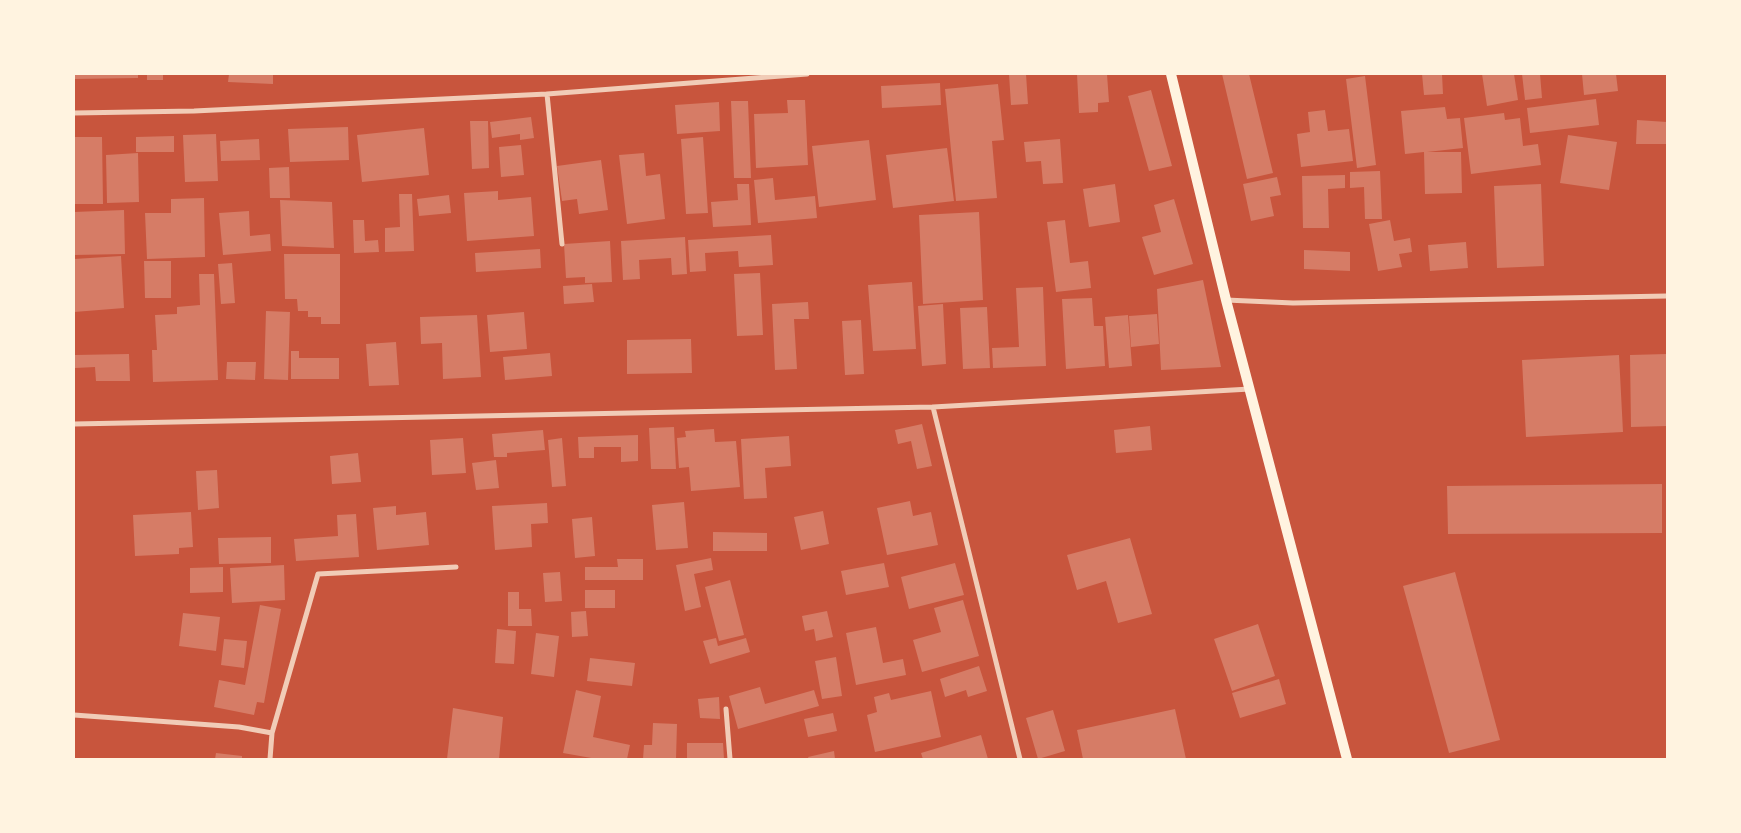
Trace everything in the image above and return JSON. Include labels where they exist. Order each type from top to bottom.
[{"type":"main road","points":[[1171,74],[1226,300],[1347,759]]},
{"type":"street","points":[[74,113],[204,110],[547,94],[807,74]]},
{"type":"street","points":[[547,94],[562,244]]},
{"type":"street","points":[[1226,300],[1293,303],[1667,296]]},
{"type":"street","points":[[74,424],[933,407],[1250,389]]},
{"type":"street","points":[[933,407],[1020,759]]},
{"type":"street","points":[[270,759],[272,733],[318,574],[456,567]]},
{"type":"street","points":[[726,709],[730,759]]},
{"type":"street","points":[[74,715],[239,727],[272,733]]},
{"type":"building","points":[[74,74],[138,74],[138,78],[74,79]]},
{"type":"building","points":[[147,74],[163,74],[163,80],[147,80]]},
{"type":"building","points":[[229,74],[273,74],[273,84],[228,82]]},
{"type":"building","points":[[1009,74],[1026,74],[1028,104],[1011,105]]},
{"type":"building","points":[[1077,74],[1107,74],[1109,102],[1098,103],[1098,112],[1079,113]]},
{"type":"building","points":[[1222,74],[1249,74],[1273,173],[1247,179]]},
{"type":"building","points":[[1422,74],[1442,74],[1443,94],[1424,95]]},
{"type":"building","points":[[1482,74],[1514,74],[1518,100],[1487,106]]},
{"type":"building","points":[[1522,74],[1540,74],[1542,98],[1525,100]]},
{"type":"building","points":[[1582,74],[1616,74],[1618,91],[1584,95]]},
{"type":"building","points":[[1365,76],[1376,165],[1357,168],[1346,79]]},
{"type":"building","points":[[940,83],[941,105],[882,108],[881,86]]},
{"type":"building","points":[[998,84],[1004,140],[992,141],[997,198],[956,201],[945,89]]},
{"type":"building","points":[[1151,90],[1172,166],[1149,171],[1128,96]]},
{"type":"building","points":[[1596,99],[1599,125],[1530,133],[1527,108]]},
{"type":"building","points":[[787,100],[805,100],[808,165],[756,168],[754,114],[788,113]]},
{"type":"building","points":[[731,101],[748,101],[751,178],[734,178]]},
{"type":"building","points":[[719,102],[720,131],[677,134],[675,105]]},
{"type":"building","points":[[1445,107],[1447,119],[1460,118],[1463,148],[1427,152],[1461,152],[1462,193],[1425,194],[1424,152],[1405,154],[1401,111]]},
{"type":"building","points":[[1325,110],[1328,131],[1349,129],[1353,161],[1301,167],[1297,134],[1310,132],[1308,112]]},
{"type":"building","points":[[1504,113],[1505,120],[1520,118],[1523,146],[1538,144],[1541,165],[1471,174],[1464,118]]},
{"type":"building","points":[[531,117],[534,138],[520,140],[520,134],[492,138],[490,122]]},
{"type":"building","points":[[1637,120],[1667,122],[1667,144],[1636,144]]},
{"type":"building","points":[[470,121],[488,121],[489,168],[472,169]]},
{"type":"building","points":[[348,127],[349,160],[290,162],[288,129]]},
{"type":"building","points":[[424,128],[429,175],[362,182],[357,135]]},
{"type":"building","points":[[216,134],[218,181],[185,182],[183,135]]},
{"type":"building","points":[[1568,135],[1617,142],[1609,190],[1560,183]]},
{"type":"building","points":[[174,136],[174,152],[136,152],[136,137]]},
{"type":"building","points":[[74,137],[102,137],[103,204],[74,204]]},
{"type":"building","points":[[703,137],[708,213],[686,214],[681,139]]},
{"type":"building","points":[[259,139],[260,160],[221,161],[220,141]]},
{"type":"building","points":[[1060,139],[1063,183],[1043,184],[1041,161],[1026,162],[1024,142]]},
{"type":"building","points":[[869,140],[876,200],[819,207],[812,146]]},
{"type":"building","points":[[521,145],[524,175],[501,177],[499,147]]},
{"type":"building","points":[[947,148],[954,201],[893,208],[886,155]]},
{"type":"building","points":[[138,153],[139,202],[107,203],[106,155]]},
{"type":"building","points":[[644,153],[646,176],[660,174],[665,219],[627,224],[619,155]]},
{"type":"building","points":[[601,160],[608,210],[579,214],[577,199],[562,201],[557,166]]},
{"type":"building","points":[[289,167],[290,198],[270,198],[269,168]]},
{"type":"building","points":[[1380,171],[1382,219],[1365,219],[1364,187],[1350,188],[1350,172]]},
{"type":"building","points":[[1345,175],[1345,188],[1328,189],[1329,228],[1303,228],[1302,176]]},
{"type":"building","points":[[1277,177],[1281,195],[1270,197],[1274,216],[1251,221],[1243,184]]},
{"type":"building","points":[[773,178],[775,200],[815,196],[817,218],[758,223],[754,180]]},
{"type":"building","points":[[737,184],[749,184],[751,225],[713,227],[711,202],[738,200]]},
{"type":"building","points":[[1115,184],[1120,222],[1089,227],[1083,189]]},
{"type":"building","points":[[1541,184],[1544,266],[1497,268],[1494,186]]},
{"type":"building","points":[[498,191],[498,200],[531,197],[534,236],[467,241],[464,193]]},
{"type":"building","points":[[399,194],[412,194],[414,251],[385,252],[385,228],[400,227]]},
{"type":"building","points":[[449,195],[451,213],[419,216],[417,199]]},
{"type":"building","points":[[204,198],[205,257],[147,259],[145,213],[171,213],[171,199]]},
{"type":"building","points":[[1174,199],[1193,264],[1154,275],[1142,237],[1161,232],[1154,205]]},
{"type":"building","points":[[280,200],[332,202],[334,248],[282,246]]},
{"type":"building","points":[[124,210],[125,254],[74,255],[74,212]]},
{"type":"building","points":[[249,211],[250,236],[270,234],[271,251],[223,255],[219,213]]},
{"type":"building","points":[[979,212],[983,300],[923,304],[919,215]]},
{"type":"building","points":[[353,220],[364,220],[365,241],[378,240],[379,252],[354,253]]},
{"type":"building","points":[[1065,220],[1070,263],[1088,261],[1091,288],[1056,292],[1047,222]]},
{"type":"building","points":[[1390,220],[1394,241],[1410,238],[1412,252],[1399,254],[1402,267],[1378,271],[1369,224]]},
{"type":"building","points":[[771,235],[773,265],[739,267],[738,251],[705,253],[706,271],[690,272],[688,240]]},
{"type":"building","points":[[685,237],[687,274],[672,275],[671,258],[639,260],[640,279],[623,280],[621,241]]},
{"type":"building","points":[[610,241],[612,282],[585,283],[585,277],[566,278],[564,244]]},
{"type":"building","points":[[1466,242],[1468,268],[1430,271],[1428,245]]},
{"type":"building","points":[[540,249],[541,268],[476,272],[475,253]]},
{"type":"building","points":[[1304,250],[1350,252],[1350,271],[1304,269]]},
{"type":"building","points":[[284,254],[340,254],[340,324],[321,324],[321,317],[308,317],[308,311],[298,311],[297,299],[285,299]]},
{"type":"building","points":[[121,256],[124,308],[74,312],[74,259]]},
{"type":"building","points":[[144,261],[171,261],[171,298],[145,298]]},
{"type":"building","points":[[232,263],[235,303],[221,304],[218,264]]},
{"type":"building","points":[[760,273],[763,335],[737,336],[734,274]]},
{"type":"building","points":[[199,274],[214,274],[218,380],[153,382],[152,350],[157,350],[155,315],[177,314],[177,307],[200,305]]},
{"type":"building","points":[[1203,280],[1221,367],[1161,370],[1157,289]]},
{"type":"building","points":[[912,282],[916,349],[873,351],[868,285]]},
{"type":"building","points":[[592,284],[594,302],[564,304],[563,286]]},
{"type":"building","points":[[1043,287],[1046,366],[993,368],[992,348],[1019,347],[1016,288]]},
{"type":"building","points":[[1092,298],[1094,326],[1103,326],[1105,366],[1066,369],[1062,299]]},
{"type":"building","points":[[808,302],[809,319],[794,319],[797,369],[775,370],[772,304]]},
{"type":"building","points":[[943,304],[946,364],[922,366],[918,306]]},
{"type":"building","points":[[987,307],[990,368],[963,369],[960,308]]},
{"type":"building","points":[[266,311],[290,312],[288,380],[264,379]]},
{"type":"building","points":[[524,312],[527,349],[490,352],[487,315]]},
{"type":"building","points":[[1157,314],[1159,344],[1131,347],[1129,316]]},
{"type":"building","points":[[477,315],[481,377],[443,379],[442,343],[421,344],[420,317]]},
{"type":"building","points":[[1128,315],[1132,366],[1109,368],[1105,317]]},
{"type":"building","points":[[861,320],[864,374],[845,375],[842,321]]},
{"type":"building","points":[[691,339],[692,373],[627,374],[627,340]]},
{"type":"building","points":[[396,342],[399,385],[369,386],[366,344]]},
{"type":"building","points":[[291,351],[299,351],[299,358],[339,358],[339,379],[291,379]]},
{"type":"building","points":[[550,353],[552,376],[505,380],[503,357]]},
{"type":"building","points":[[129,354],[130,381],[96,381],[95,367],[75,368],[75,355]]},
{"type":"building","points":[[1667,354],[1667,426],[1631,427],[1630,355]]},
{"type":"building","points":[[1619,355],[1623,432],[1526,437],[1522,360]]},
{"type":"building","points":[[227,362],[256,362],[255,380],[226,379]]},
{"type":"building","points":[[922,424],[932,466],[917,469],[911,441],[898,444],[895,430]]},
{"type":"building","points":[[1150,426],[1152,450],[1116,453],[1114,430]]},
{"type":"building","points":[[674,427],[676,469],[651,469],[649,428]]},
{"type":"building","points":[[714,429],[715,442],[736,441],[740,487],[691,491],[689,467],[679,468],[677,438],[686,437],[685,431]]},
{"type":"building","points":[[543,430],[545,450],[507,453],[507,457],[494,457],[492,434]]},
{"type":"building","points":[[638,435],[638,461],[621,462],[621,447],[594,447],[594,458],[579,458],[578,437]]},
{"type":"building","points":[[789,436],[791,466],[765,468],[767,498],[744,499],[741,439]]},
{"type":"building","points":[[463,438],[466,473],[432,475],[430,440]]},
{"type":"building","points":[[562,438],[566,486],[552,487],[548,440]]},
{"type":"building","points":[[358,453],[361,482],[332,484],[330,456]]},
{"type":"building","points":[[496,460],[499,488],[476,490],[472,463]]},
{"type":"building","points":[[217,470],[219,508],[198,510],[196,471]]},
{"type":"building","points":[[1662,484],[1662,533],[1448,534],[1447,486]]},
{"type":"building","points":[[910,501],[913,516],[931,512],[938,545],[887,555],[877,508]]},
{"type":"building","points":[[684,502],[688,548],[656,550],[652,505]]},
{"type":"building","points":[[547,503],[548,523],[531,524],[532,547],[495,550],[492,506]]},
{"type":"building","points":[[396,506],[396,515],[426,512],[429,545],[377,550],[373,508]]},
{"type":"building","points":[[823,511],[829,544],[801,550],[794,517]]},
{"type":"building","points":[[191,512],[193,547],[179,548],[179,554],[135,556],[133,515]]},
{"type":"building","points":[[356,514],[359,557],[296,561],[294,539],[338,536],[337,515]]},
{"type":"building","points":[[592,517],[595,556],[575,558],[572,519]]},
{"type":"building","points":[[713,532],[767,533],[767,551],[713,551]]},
{"type":"building","points":[[271,537],[271,563],[219,564],[218,538]]},
{"type":"building","points":[[1130,538],[1152,614],[1118,623],[1106,581],[1077,590],[1067,555]]},
{"type":"building","points":[[711,558],[713,570],[694,574],[701,607],[685,611],[676,565]]},
{"type":"building","points":[[617,559],[643,559],[643,580],[585,580],[585,567],[618,567]]},
{"type":"building","points":[[884,563],[889,587],[846,595],[841,571]]},
{"type":"building","points":[[955,563],[964,595],[909,609],[901,577]]},
{"type":"building","points":[[284,565],[285,600],[232,603],[230,568]]},
{"type":"building","points":[[223,567],[223,592],[190,593],[190,568]]},
{"type":"building","points":[[560,572],[562,601],[545,602],[543,573]]},
{"type":"building","points":[[1455,572],[1500,740],[1449,753],[1403,586]]},
{"type":"building","points":[[730,580],[744,635],[719,641],[705,587]]},
{"type":"building","points":[[585,590],[615,590],[615,608],[585,608]]},
{"type":"building","points":[[508,592],[519,592],[519,609],[531,609],[532,626],[508,626]]},
{"type":"building","points":[[963,600],[979,656],[922,672],[913,640],[941,632],[934,608]]},
{"type":"building","points":[[260,605],[281,609],[264,703],[257,702],[254,715],[214,707],[219,680],[245,685]]},
{"type":"building","points":[[586,611],[588,636],[572,637],[571,612]]},
{"type":"building","points":[[827,611],[833,637],[816,641],[814,629],[805,631],[802,616]]},
{"type":"building","points":[[183,613],[220,617],[216,651],[179,646]]},
{"type":"building","points":[[1258,624],[1275,676],[1232,691],[1214,639]]},
{"type":"building","points":[[876,627],[883,663],[903,659],[906,675],[856,685],[846,633]]},
{"type":"building","points":[[497,629],[516,631],[514,664],[495,663]]},
{"type":"building","points":[[536,633],[559,636],[554,677],[531,674]]},
{"type":"building","points":[[716,638],[718,646],[746,638],[750,652],[710,664],[703,641]]},
{"type":"building","points":[[224,639],[247,641],[244,668],[221,665]]},
{"type":"building","points":[[836,657],[842,696],[822,699],[815,661]]},
{"type":"building","points":[[590,658],[635,663],[632,686],[587,681]]},
{"type":"building","points":[[979,666],[987,691],[968,697],[966,690],[945,697],[940,679]]},
{"type":"building","points":[[1279,679],[1286,704],[1240,718],[1232,693]]},
{"type":"building","points":[[760,687],[765,704],[814,690],[819,706],[738,729],[729,696]]},
{"type":"building","points":[[576,690],[601,696],[593,737],[630,745],[627,759],[597,759],[563,753]]},
{"type":"building","points":[[931,691],[941,737],[875,752],[867,715],[877,712],[874,697],[889,693],[891,700]]},
{"type":"building","points":[[719,697],[720,719],[700,718],[698,699]]},
{"type":"building","points":[[453,708],[503,717],[499,759],[447,759]]},
{"type":"building","points":[[1175,709],[1186,759],[1083,759],[1077,730]]},
{"type":"building","points":[[1053,710],[1065,751],[1038,759],[1026,718]]},
{"type":"building","points":[[833,713],[837,731],[808,737],[804,719]]},
{"type":"building","points":[[653,723],[677,724],[676,759],[643,759],[644,745],[652,745]]},
{"type":"building","points":[[981,735],[988,759],[923,759],[921,753]]},
{"type":"building","points":[[687,743],[723,743],[724,759],[687,759]]},
{"type":"building","points":[[834,751],[835,759],[809,759],[808,757]]},
{"type":"building","points":[[216,753],[242,756],[242,759],[215,759]]}]
